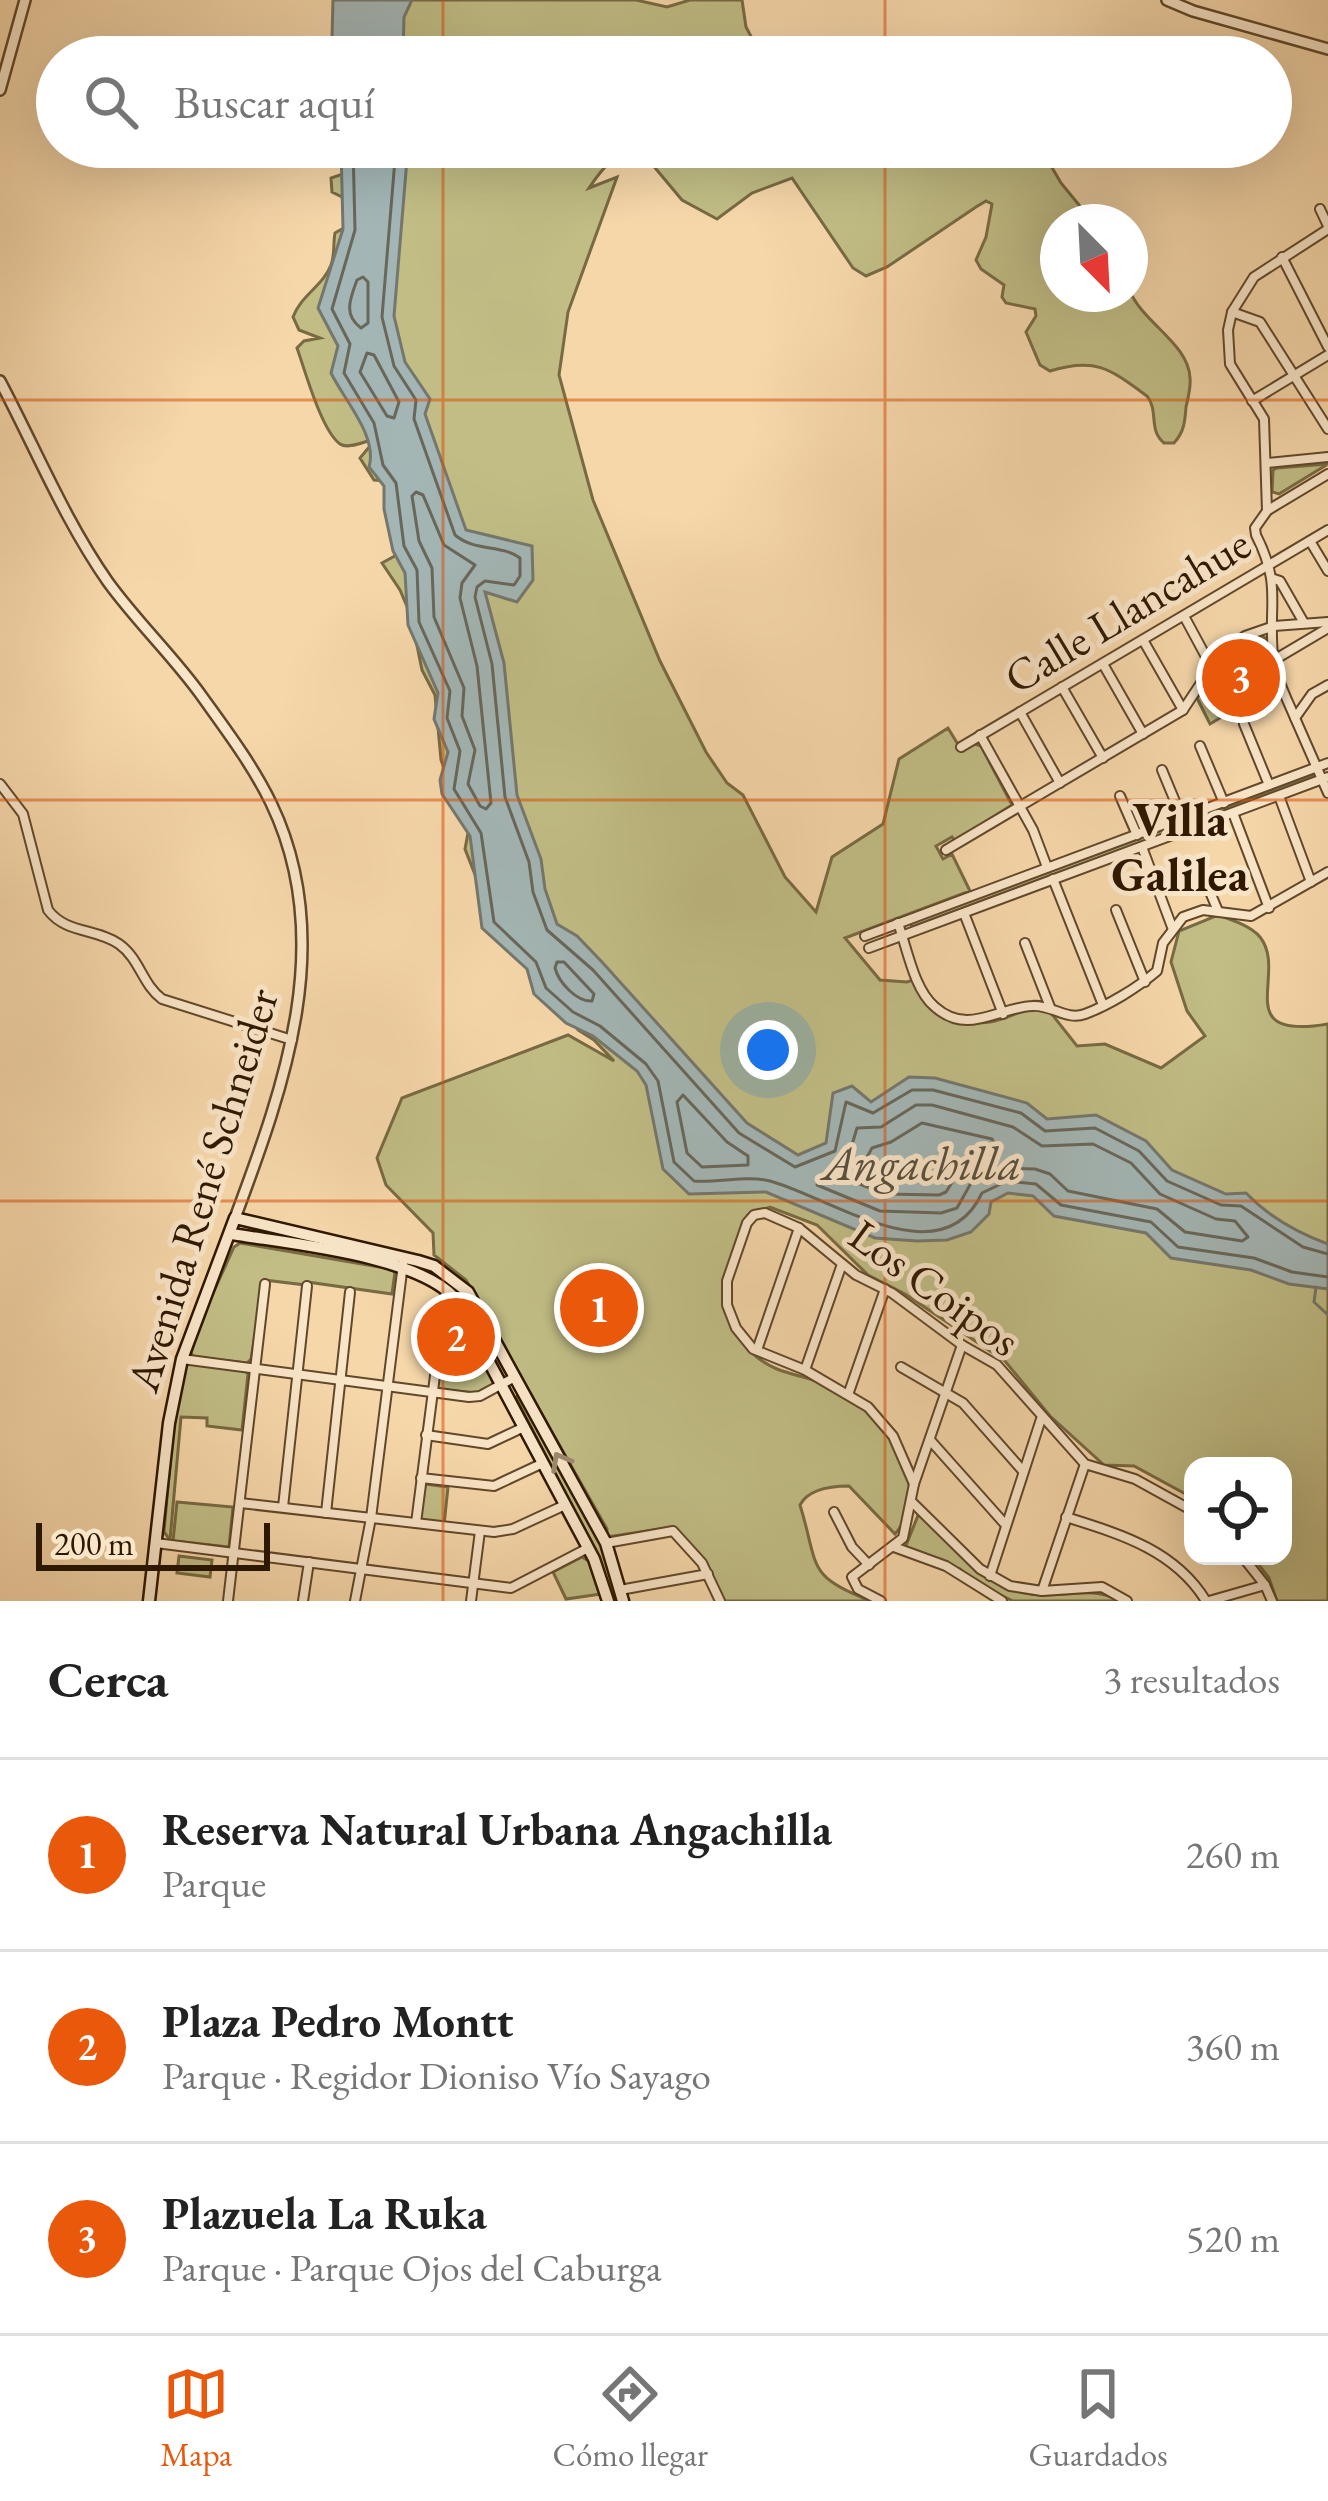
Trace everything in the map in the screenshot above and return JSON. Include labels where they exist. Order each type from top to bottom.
[{"type":"main road","name":"Avenida René Schneider","points":[[149,1601],[169,1424],[182,1359],[235,1218]]},
{"type":"main road","points":[[235,1218],[403,1262],[446,1288],[588,1548],[608,1601]]},
{"type":"main road","points":[[232,1234],[434,1266],[468,1292],[605,1544],[621,1596]]},
{"type":"street","points":[[0,90],[26,0]]},
{"type":"street","points":[[1167,0],[1285,36]]},
{"type":"street","points":[[1292,38],[1328,49]]},
{"type":"street","points":[[1268,511],[1264,419],[1230,364],[1232,312],[1244,289],[1328,227],[1321,209]]},
{"type":"street","points":[[1252,401],[1328,351],[1282,257]]},
{"type":"street","points":[[1232,312],[1260,322],[1328,429]]},
{"type":"street","name":"Avenida René Schneider","points":[[0,381],[81,542],[124,605],[218,719],[250,766],[279,820],[292,859],[303,919],[303,980],[292,1040],[235,1218]]},
{"type":"street","points":[[1268,463],[1328,458]]},
{"type":"street","points":[[1328,474],[1268,511],[1255,528],[1274,579],[1274,660],[1280,686],[1297,714],[1328,793]]},
{"type":"street","name":"Calle Llancahue","points":[[961,747],[1328,530]]},
{"type":"street","points":[[1310,541],[1328,571]]},
{"type":"street","points":[[1274,579],[1280,581],[1304,623]]},
{"type":"street","points":[[1184,616],[1211,666]]},
{"type":"street","points":[[946,850],[1183,710],[1211,666],[1246,636],[1274,626],[1328,625]]},
{"type":"street","points":[[1274,660],[1328,625]]},
{"type":"street","points":[[1143,640],[1183,710]]},
{"type":"street","points":[[1102,664],[1143,734]]},
{"type":"street","points":[[1297,714],[1312,694],[1328,685]]},
{"type":"street","points":[[1063,687],[1103,758]]},
{"type":"street","points":[[1020,712],[1060,783]]},
{"type":"street","points":[[1244,724],[1269,785]]},
{"type":"street","points":[[980,735],[1047,867]]},
{"type":"street","points":[[1200,746],[1225,802]]},
{"type":"street","points":[[865,936],[1328,763]]},
{"type":"street","points":[[1162,770],[1182,818]]},
{"type":"street","points":[[869,948],[1324,778]]},
{"type":"street","points":[[0,784],[23,814],[54,918],[124,947],[147,985],[162,999],[292,1040]]},
{"type":"street","points":[[1120,796],[1137,835]]},
{"type":"street","points":[[1279,796],[1311,882]]},
{"type":"street","points":[[1233,813],[1269,908]]},
{"type":"street","points":[[1142,847],[1172,927]]},
{"type":"street","points":[[898,923],[926,998],[937,1010],[962,1020],[988,1020],[1034,1005],[1074,1017],[1145,982],[1156,971],[1172,927],[1192,912],[1251,916],[1328,872]]},
{"type":"street","points":[[1202,873],[1217,911]]},
{"type":"street","points":[[1053,879],[1102,1005]]},
{"type":"street","points":[[1116,910],[1145,982]]},
{"type":"street","points":[[964,914],[1003,1014]]},
{"type":"street","points":[[1025,943],[1050,1008]]},
{"type":"street","name":"Los Coipos","points":[[757,1350],[736,1328],[727,1305],[727,1281],[750,1218],[759,1213],[799,1228],[842,1264],[997,1365],[1085,1464],[1150,1486],[1184,1506]]},
{"type":"street","points":[[799,1228],[757,1350],[849,1392],[877,1415],[893,1436],[914,1484]]},
{"type":"street","points":[[355,1601],[371,1518],[403,1262]]},
{"type":"street","points":[[805,1370],[842,1264]]},
{"type":"street","points":[[228,1601],[265,1284]]},
{"type":"street","points":[[283,1508],[307,1286]]},
{"type":"street","points":[[416,1523],[446,1288]]},
{"type":"street","points":[[849,1392],[885,1289]]},
{"type":"street","points":[[326,1513],[350,1292]]},
{"type":"street","points":[[881,1601],[851,1582],[852,1577],[893,1546],[909,1526],[914,1484],[962,1345]]},
{"type":"street","points":[[182,1359],[469,1397],[514,1377]]},
{"type":"street","points":[[901,1367],[963,1403],[1023,1471]]},
{"type":"street","points":[[990,1576],[1041,1419]]},
{"type":"street","points":[[426,1435],[488,1444],[524,1427]]},
{"type":"street","points":[[929,1439],[1005,1523]]},
{"type":"street","points":[[421,1478],[494,1486],[543,1463]]},
{"type":"street","points":[[1042,1591],[1085,1464]]},
{"type":"street","points":[[240,1502],[480,1531],[513,1528],[565,1505]]},
{"type":"street","points":[[912,1502],[990,1576],[1010,1586],[1042,1591],[1102,1587],[1127,1601]]},
{"type":"street","points":[[833,1512],[852,1547],[869,1564]]},
{"type":"street","points":[[1066,1517],[1157,1551],[1208,1601],[1265,1585]]},
{"type":"street","points":[[471,1601],[480,1531]]},
{"type":"street","points":[[605,1544],[673,1532],[703,1563],[720,1601]]},
{"type":"street","points":[[156,1543],[511,1588],[588,1548]]},
{"type":"street","points":[[893,1546],[946,1566],[997,1601]]},
{"type":"street","points":[[302,1601],[309,1562]]},
{"type":"street","points":[[1249,1565],[1272,1601]]},
{"type":"street","points":[[621,1596],[708,1574]]},
{"type":"street","points":[[511,1588],[513,1601]]},
{"type":"shaded area","points":[[339,0],[636,0],[667,7],[690,0],[742,0],[751,36],[339,36]]},
{"type":"shaded area","points":[[343,168],[604,168],[589,188],[617,177],[568,312],[559,375],[593,500],[660,661],[706,752],[727,783],[743,795],[785,877],[816,912],[832,857],[883,824],[899,759],[948,728],[962,751],[981,746],[1012,805],[955,841],[952,837],[936,846],[943,859],[952,854],[970,891],[845,938],[880,980],[919,978],[938,1005],[978,1023],[1047,1008],[1077,1046],[1105,1044],[1161,1068],[1205,1036],[1187,1011],[1171,962],[1179,931],[1218,915],[1260,937],[1269,968],[1267,1000],[1279,1023],[1298,1027],[1328,1024],[1328,1601],[1277,1601],[1259,1565],[1292,1565],[1292,1457],[1184,1457],[1184,1493],[1134,1466],[1104,1465],[1050,1416],[1005,1361],[868,1275],[817,1225],[770,1207],[748,1215],[734,1256],[730,1301],[742,1341],[756,1357],[777,1369],[831,1386],[856,1402],[888,1434],[907,1474],[906,1515],[895,1534],[849,1486],[815,1492],[800,1505],[813,1556],[825,1576],[871,1601],[723,1601],[673,1527],[607,1537],[607,1529],[466,1280],[434,1255],[433,1233],[386,1185],[377,1158],[402,1098],[568,1035],[614,1061],[578,1030],[483,895],[465,849],[468,833],[441,760],[435,695],[422,670],[411,616],[382,563],[402,552],[386,481],[374,480],[360,458],[370,446],[368,441],[346,446],[333,437],[297,348],[304,341],[320,338],[299,330],[293,317],[327,272],[335,233],[349,225],[342,197],[332,192],[331,178],[343,174]]},
{"type":"shaded area","points":[[655,168],[1052,168],[1078,204],[1040,204],[1040,312],[1143,312],[1188,366],[1190,382],[1180,435],[1174,443],[1164,443],[1147,396],[1102,368],[1079,365],[1050,371],[1040,365],[1026,332],[1035,309],[1006,303],[1004,285],[976,260],[992,204],[986,201],[866,276],[853,268],[792,178],[752,193],[717,219],[682,200]]},
{"type":"shaded area","points":[[1328,464],[1279,494],[1272,492],[1277,468]]},
{"type":"shaded area","points":[[1259,634],[1268,640],[1275,685],[1210,724],[1197,698],[1225,657]]},
{"type":"shaded area","points":[[1314,775],[1311,780],[912,927],[910,922]]},
{"type":"shaded area","points":[[240,1243],[391,1269],[395,1272],[392,1294],[264,1280],[251,1359],[247,1363],[194,1357],[191,1353],[200,1322]]},
{"type":"shaded area","points":[[449,1297],[494,1380],[476,1393],[434,1389],[445,1298]]},
{"type":"shaded area","points":[[193,1363],[248,1374],[242,1430],[207,1426],[207,1418],[181,1417],[170,1540],[164,1532],[174,1417],[183,1366]]},
{"type":"shaded area","points":[[519,1394],[603,1547],[619,1601],[612,1601],[597,1555],[516,1398]]},
{"type":"shaded area","points":[[425,1484],[448,1487],[444,1525],[420,1522]]},
{"type":"shaded area","points":[[177,1502],[233,1507],[229,1547],[173,1541]]},
{"type":"shaded area","points":[[919,1513],[969,1563],[1014,1590],[1044,1595],[1098,1593],[1122,1601],[1013,1601],[977,1584],[960,1569],[905,1548]]},
{"type":"shaded area","points":[[179,1556],[212,1560],[210,1577],[177,1573]]},
{"type":"shaded area","points":[[582,1557],[592,1563],[601,1594],[566,1599],[553,1572]]},
{"type":"water","points":[[333,0],[412,0],[404,17],[404,36],[332,36]]},
{"type":"water","name":"Angachilla","points":[[342,168],[406,168],[394,316],[405,362],[430,399],[425,414],[466,530],[532,546],[533,580],[517,602],[485,592],[504,663],[517,795],[541,859],[557,924],[577,936],[602,962],[747,1123],[798,1155],[826,1143],[833,1093],[852,1086],[871,1102],[909,1077],[935,1078],[1027,1103],[1047,1119],[1096,1115],[1146,1141],[1172,1170],[1226,1194],[1246,1193],[1284,1223],[1328,1244],[1328,1289],[1289,1284],[1251,1270],[1171,1258],[1146,1233],[1054,1216],[1033,1196],[1008,1193],[991,1202],[989,1214],[971,1232],[947,1240],[875,1238],[766,1192],[689,1194],[663,1169],[646,1085],[637,1071],[593,1036],[566,1023],[534,994],[527,969],[482,928],[470,836],[442,794],[440,780],[448,752],[434,719],[438,693],[408,625],[405,573],[393,551],[384,486],[369,467],[369,443],[331,373],[338,346],[318,308],[343,229]]},
{"type":"waterway","points":[[1316,1287],[1314,1302],[1328,1315]]},
{"type":"place","name":"Plazuela La Ruka","points":[[1241,678]]},
{"type":"place","name":"Reserva Natural Urbana Angachilla","points":[[599,1308]]},
{"type":"place","name":"Plaza Pedro Montt","points":[[456,1337]]},
{"type":"district","name":"Villa Galilea","points":[[1180,846]]}]
